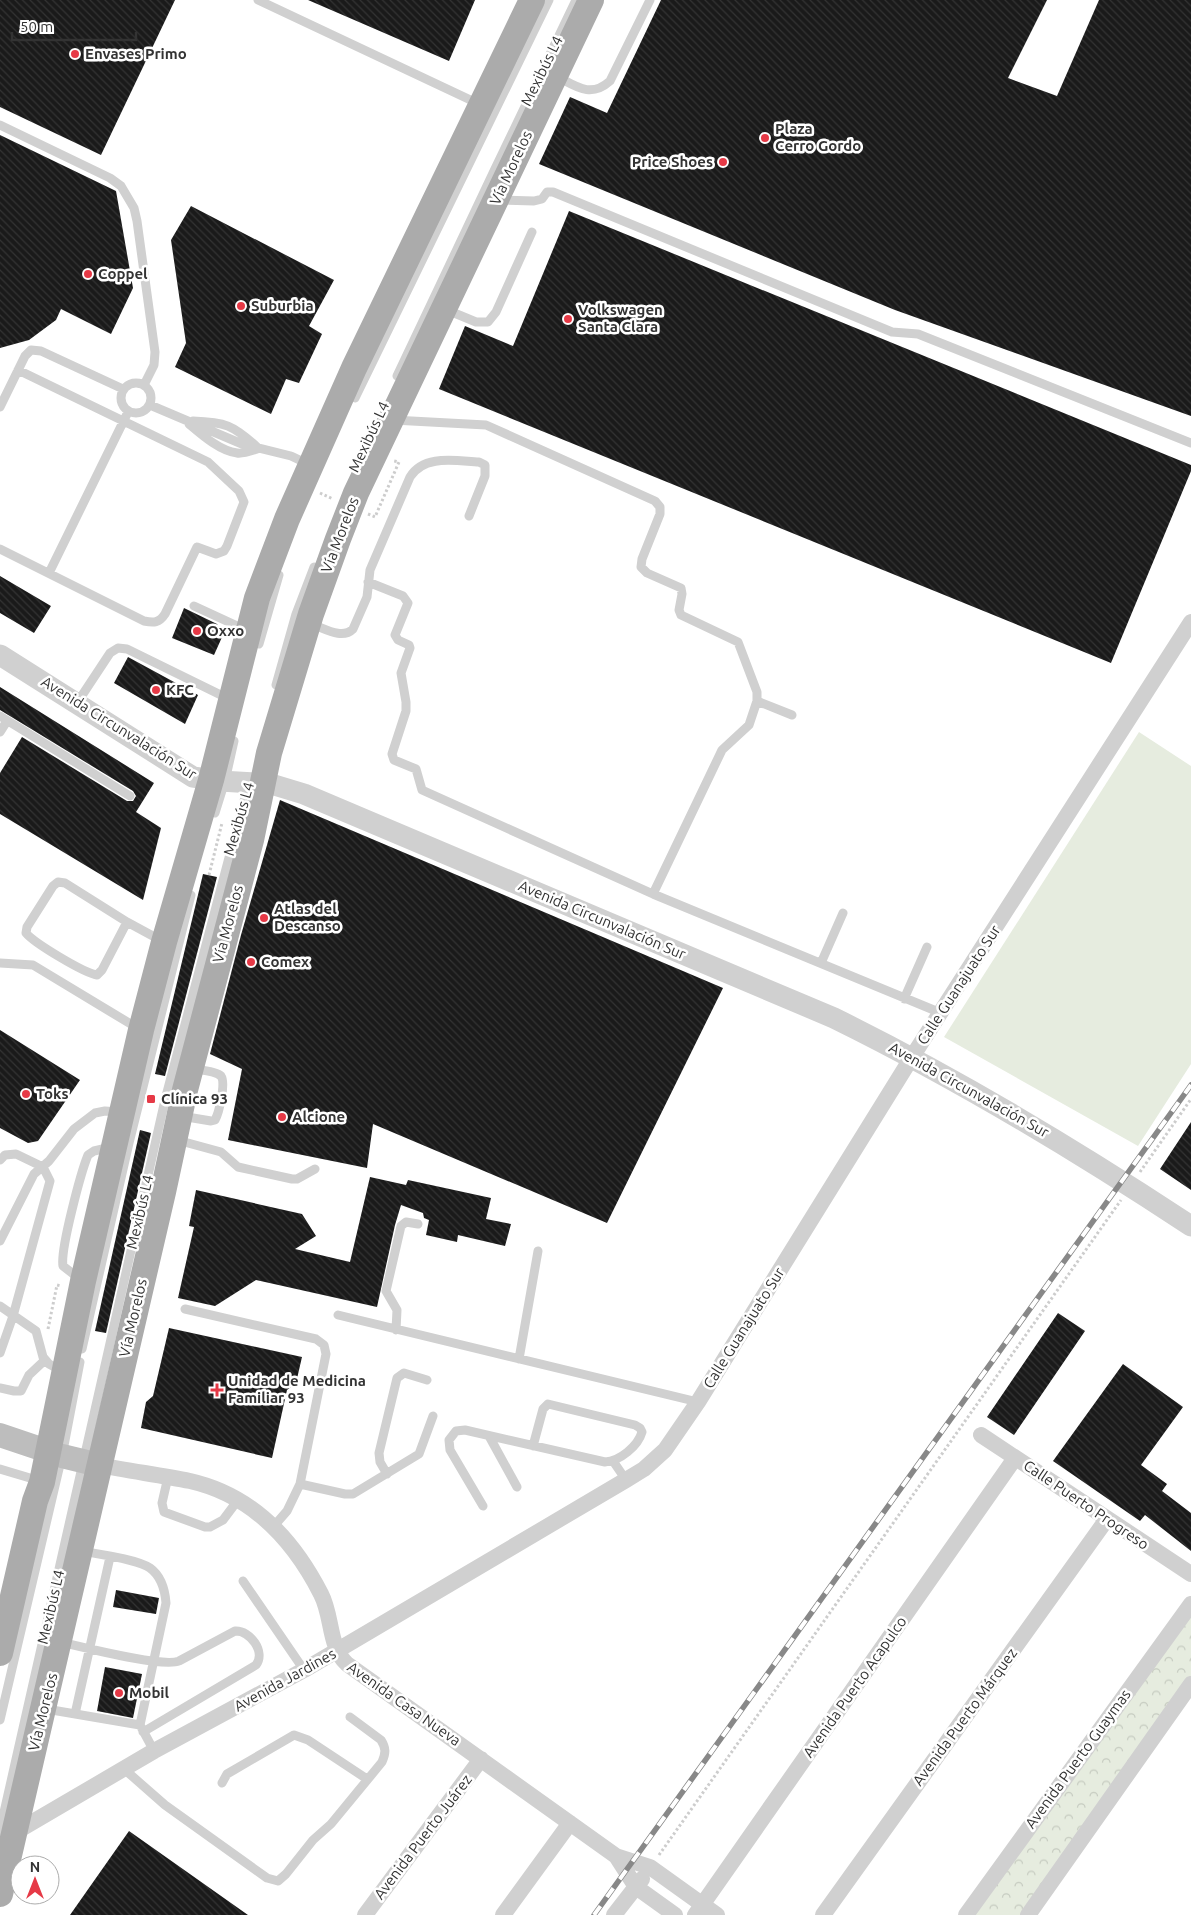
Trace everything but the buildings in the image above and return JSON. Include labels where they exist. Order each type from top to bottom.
[{"type":"main road","name":"Vía Morelos","points":[[0,1894],[5,1832],[44,1709],[80,1551],[73,1458],[55,1366],[84,1282],[141,1030],[164,942],[218,781],[231,701],[253,640],[257,598],[271,560],[311,477],[354,368],[532,0]]},
{"type":"main road","name":"Vía Morelos","points":[[0,1649],[42,1482],[73,1458],[177,1127],[251,840],[254,779],[270,753],[309,623],[338,538],[356,493],[592,0]]},
{"type":"main road","points":[[0,1435],[73,1458]]},
{"type":"street","name":"Calle Guanajuato Sur","points":[[665,1450],[698,1402],[912,1057],[1191,622]]},
{"type":"street","name":"Avenida Circunvalación Sur","points":[[0,655],[188,774],[218,781],[254,779],[304,794],[834,1018],[912,1057],[1057,1140],[1191,1226]]},
{"type":"street","name":"Calle Puerto Progreso","points":[[981,1436],[1191,1574]]},
{"type":"street","name":"Avenida Jardines","points":[[5,1832],[124,1769],[336,1652],[644,1469],[665,1450]]},
{"type":"street","name":"Avenida Casa Nueva","points":[[73,1458],[203,1485],[251,1507],[274,1526],[298,1556],[322,1596],[330,1617],[336,1652],[347,1664],[616,1856],[650,1867],[698,1910],[717,1915]]},
{"type":"street","name":"Avenida Puerto Acapulco","points":[[698,1910],[1016,1458]]},
{"type":"street","name":"Avenida Puerto Márquez","points":[[823,1915],[1107,1519]]},
{"type":"street","name":"Avenida Puerto Guaymas","points":[[966,1915],[1191,1604]]},
{"type":"street","points":[[1028,1915],[1191,1684]]},
{"type":"street","name":"Avenida Puerto Juárez","points":[[366,1915],[481,1759]]},
{"type":"street","points":[[504,1915],[570,1823]]},
{"type":"street","name":"Avenida Casa Nueva","points":[[616,1856],[636,1887],[674,1915]]},
{"type":"street","points":[[614,1915],[650,1867]]},
{"type":"lane","points":[[258,0],[482,105]]},
{"type":"lane","name":"Mexibús L4","points":[[351,406],[549,0]]},
{"type":"lane","name":"Mexibús L4","points":[[394,383],[576,0]]},
{"type":"lane","points":[[555,75],[584,90],[597,89],[604,86],[610,81],[650,0]]},
{"type":"lane","points":[[0,125],[110,178],[121,186],[128,196],[137,221],[155,352],[154,366],[144,385]]},
{"type":"lane","points":[[496,199],[534,201],[542,199],[547,192],[552,192],[892,332],[918,334],[1191,444]]},
{"type":"lane","points":[[444,308],[476,322],[488,322],[496,312],[532,232]]},
{"type":"lane","points":[[0,408],[28,352],[35,350],[41,351],[123,389]]},
{"type":"lane","points":[[0,548],[144,621],[157,622],[165,614],[196,547],[216,554],[224,550],[243,506],[243,497],[239,491],[212,465],[126,417],[18,370]]},
{"type":"lane","points":[[49,573],[126,417],[120,400],[123,389],[133,383],[144,385],[152,396],[148,409],[126,417]]},
{"type":"lane","points":[[150,404],[242,444],[291,456],[311,477]]},
{"type":"lane","points":[[391,420],[486,425],[658,503],[660,514],[642,559],[641,567],[647,573],[681,588],[682,594],[679,610],[681,615],[738,642],[757,692],[758,701],[749,725],[722,750],[654,894]]},
{"type":"lane","points":[[309,623],[343,634],[353,629],[367,597],[370,570],[410,477],[418,466],[434,461],[479,462],[485,465],[485,476],[469,516]]},
{"type":"lane","points":[[273,696],[296,614],[318,559]]},
{"type":"lane","points":[[194,606],[253,640],[283,562]]},
{"type":"lane","points":[[368,582],[403,596],[408,603],[395,635],[398,640],[409,645],[410,648],[401,673],[406,706],[392,751],[394,760],[416,770],[422,790],[654,894],[941,1014]]},
{"type":"lane","points":[[77,703],[110,653],[118,648],[127,649],[231,701]]},
{"type":"lane","points":[[758,701],[792,715]]},
{"type":"lane","points":[[0,732],[4,718],[130,796]]},
{"type":"lane","name":"Mexibús L4","points":[[212,822],[218,781],[236,733]]},
{"type":"lane","name":"Mexibús L4","points":[[0,1720],[73,1458],[165,1100],[254,779]]},
{"type":"lane","points":[[127,922],[102,970],[97,975],[58,956],[26,933],[27,927],[53,886],[58,882],[65,883],[127,922],[164,942]]},
{"type":"lane","name":"Mexibús L4","points":[[5,1832],[73,1458],[80,1358],[126,1153],[193,887]]},
{"type":"lane","points":[[821,963],[843,913]]},
{"type":"lane","points":[[904,999],[927,947]]},
{"type":"lane","points":[[0,963],[33,965],[141,1030]]},
{"type":"lane","points":[[177,1127],[215,1120],[218,1115],[223,1086],[222,1078],[218,1074],[191,1068]]},
{"type":"lane","points":[[0,1241],[31,1178],[43,1167],[74,1129],[88,1117],[105,1111],[122,1112]]},
{"type":"lane","points":[[177,1127],[221,1152],[238,1167],[292,1179],[297,1179],[315,1169]]},
{"type":"lane","points":[[0,1160],[4,1155],[10,1153],[43,1167],[50,1177],[50,1185],[13,1316],[0,1353]]},
{"type":"lane","points":[[396,1330],[397,1310],[386,1291],[402,1226],[406,1222],[418,1224]]},
{"type":"lane","points":[[519,1359],[538,1251]]},
{"type":"lane","points":[[0,1306],[36,1332],[42,1356],[55,1366]]},
{"type":"lane","points":[[185,1309],[316,1339],[324,1345],[326,1354],[300,1484],[287,1510],[274,1526]]},
{"type":"lane","points":[[338,1315],[698,1402]]},
{"type":"lane","points":[[0,1388],[21,1391],[29,1375],[55,1366]]},
{"type":"lane","points":[[387,1474],[380,1462],[379,1453],[397,1378],[404,1374],[427,1380]]},
{"type":"lane","points":[[483,1506],[450,1450],[448,1440],[452,1433],[460,1430],[489,1436],[533,1446],[602,1461],[613,1461],[637,1442],[641,1435],[640,1428],[635,1425],[546,1405],[543,1409],[533,1446]]},
{"type":"lane","points":[[300,1484],[349,1494],[416,1457],[420,1452],[433,1416]]},
{"type":"lane","points":[[489,1436],[517,1487]]},
{"type":"lane","points":[[613,1461],[626,1480]]},
{"type":"lane","points":[[0,1469],[42,1482]]},
{"type":"lane","points":[[168,1477],[162,1503],[164,1512],[205,1527],[219,1524],[238,1500]]},
{"type":"lane","points":[[80,1551],[149,1567],[164,1588],[166,1603],[141,1729],[154,1751]]},
{"type":"lane","points":[[75,1714],[110,1557]]},
{"type":"lane","points":[[243,1581],[304,1670]]},
{"type":"lane","points":[[44,1709],[141,1729],[256,1665],[259,1654],[250,1637],[239,1630],[177,1662],[154,1662],[60,1642]]},
{"type":"lane","points":[[124,1769],[165,1805],[267,1878],[278,1881],[330,1824],[382,1762],[385,1750],[381,1740],[350,1717]]},
{"type":"lane","points":[[222,1783],[227,1774],[294,1735],[308,1740],[367,1779]]},
{"type":"path","points":[[366,513],[374,517],[399,462],[394,461]]},
{"type":"path","points":[[311,477],[338,501]]},
{"type":"path","points":[[209,875],[224,816]]},
{"type":"path","points":[[650,1867],[1191,1099]]},
{"type":"green space","points":[[1139,732],[1191,766],[1191,1064],[1138,1146],[944,1037]]},
{"type":"green space","points":[[1191,1615],[1191,1679],[1022,1915],[974,1915]]},
{"type":"railway","points":[[594,1915],[1191,1085]]},
{"type":"place","name":"Envases Primo","points":[[75,54]]},
{"type":"place","name":"Plaza Cerro Gordo","points":[[765,138]]},
{"type":"place","name":"Price Shoes","points":[[723,162]]},
{"type":"place","name":"Coppel","points":[[88,274]]},
{"type":"place","name":"Suburbia","points":[[241,306]]},
{"type":"place","name":"Volkswagen Santa Clara","points":[[568,319]]},
{"type":"place","name":"Oxxo","points":[[197,631]]},
{"type":"place","name":"KFC","points":[[156,690]]},
{"type":"place","name":"Atlas del Descanso","points":[[264,918]]},
{"type":"place","name":"Comex","points":[[251,962]]},
{"type":"place","name":"Toks","points":[[26,1094]]},
{"type":"place","name":"Clínica 93","points":[[151,1099]]},
{"type":"place","name":"Alcione","points":[[282,1117]]},
{"type":"place","name":"Unidad de Medicina Familiar 93","points":[[217,1390]]},
{"type":"place","name":"Mobil","points":[[119,1693]]}]
